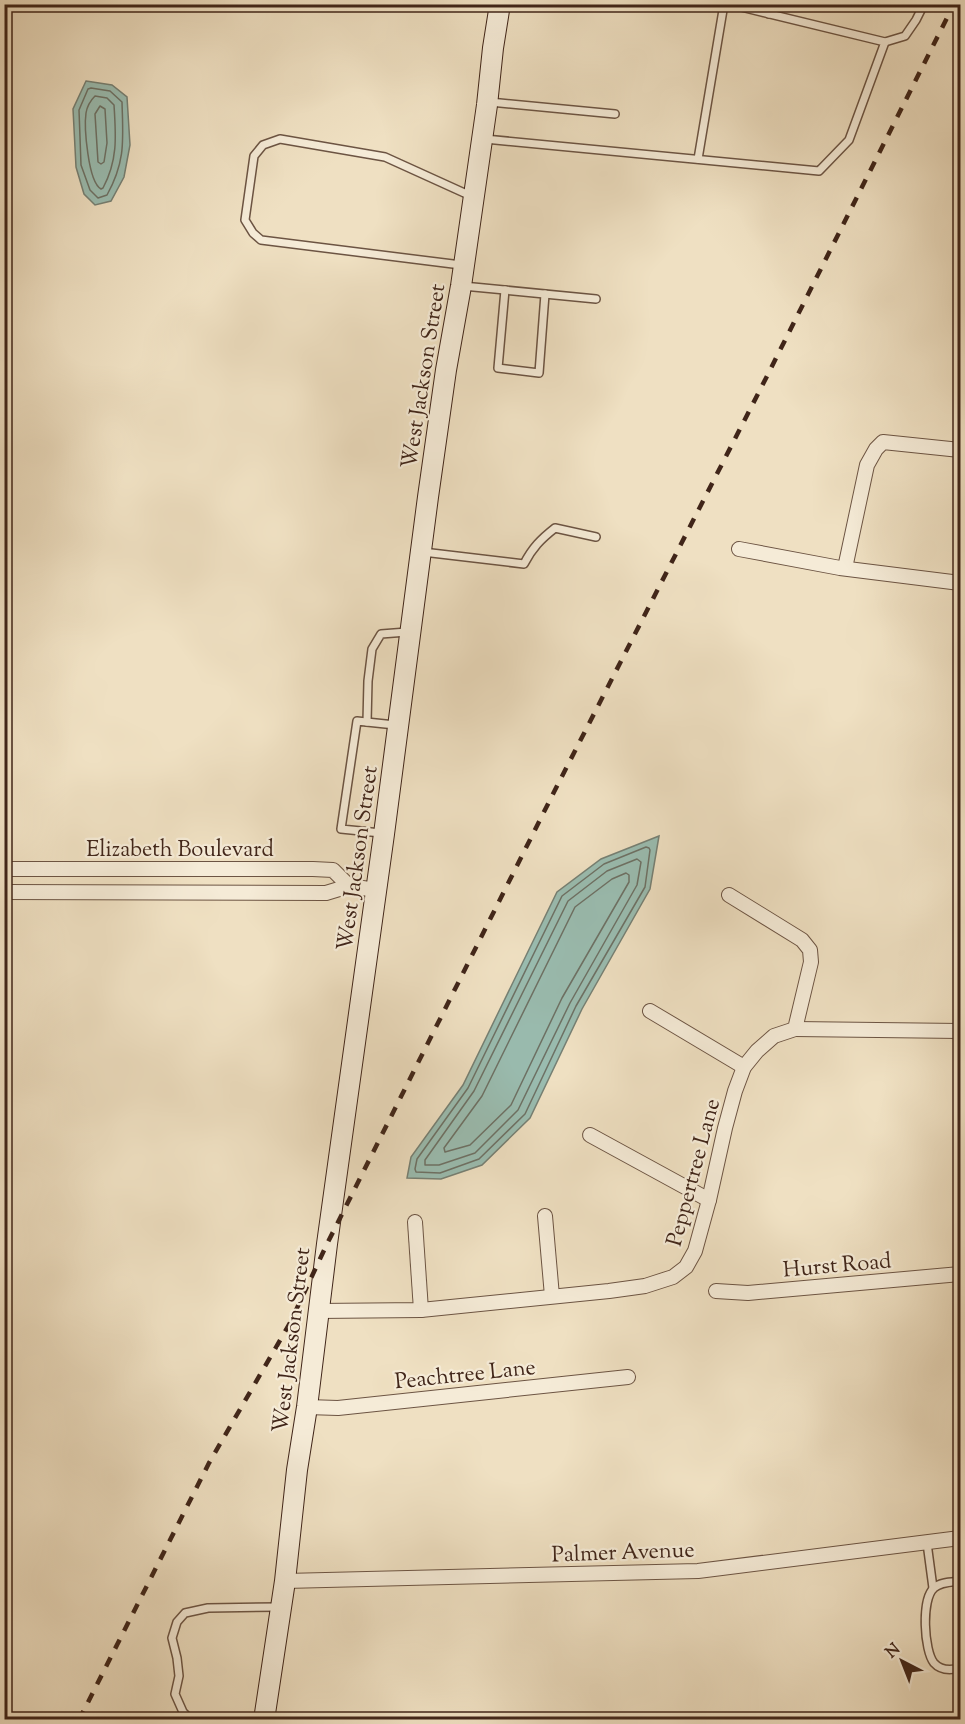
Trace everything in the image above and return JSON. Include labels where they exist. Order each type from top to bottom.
[{"type":"street","name":"West Jackson Street","points":[[264,1719],[285,1581],[318,1311],[446,370],[464,266],[500,4]]},
{"type":"street","points":[[845,568],[867,465],[876,448],[883,442],[960,450]]},
{"type":"street","points":[[739,549],[845,568],[960,583]]},
{"type":"street","name":"Elizabeth Boulevard","points":[[4,869],[333,870],[349,885],[376,891]]},
{"type":"street","name":"Elizabeth Boulevard","points":[[4,892],[326,893],[349,885]]},
{"type":"street","points":[[729,895],[802,940],[810,950],[811,962],[795,1029],[960,1031]]},
{"type":"street","points":[[650,1011],[744,1067]]},
{"type":"street","name":"Peppertree Lane","points":[[318,1311],[421,1310],[645,1286],[673,1277],[686,1267],[695,1251],[725,1128],[744,1067],[774,1036],[795,1029]]},
{"type":"street","points":[[590,1135],[709,1200]]},
{"type":"street","points":[[545,1216],[552,1296]]},
{"type":"street","points":[[415,1222],[421,1310]]},
{"type":"street","name":"Hurst Road","points":[[716,1291],[748,1293],[960,1274]]},
{"type":"street","name":"Peachtree Lane","points":[[307,1407],[338,1408],[628,1377]]},
{"type":"street","name":"Palmer Avenue","points":[[285,1581],[698,1570],[960,1538]]},
{"type":"lane","points":[[698,159],[724,4]]},
{"type":"lane","points":[[729,4],[760,8],[769,14],[885,42],[905,36],[924,4]]},
{"type":"lane","points":[[769,14],[770,4]]},
{"type":"lane","points":[[482,139],[819,171],[849,140],[885,42]]},
{"type":"lane","points":[[488,102],[615,114]]},
{"type":"lane","points":[[464,266],[261,240],[245,220],[254,156],[263,145],[280,139],[385,157],[474,197]]},
{"type":"lane","points":[[461,286],[596,299]]},
{"type":"lane","points":[[505,290],[498,368],[539,373],[545,294]]},
{"type":"lane","points":[[421,552],[524,564],[531,550],[555,528],[596,537]]},
{"type":"lane","points":[[366,722],[372,649],[381,634],[410,632]]},
{"type":"lane","points":[[384,834],[342,829],[357,721],[398,725]]},
{"type":"lane","points":[[927,1543],[933,1588]]},
{"type":"lane","points":[[960,1581],[940,1584],[933,1588],[928,1598],[925,1622],[929,1650],[934,1663],[941,1669],[960,1668]]},
{"type":"lane","points":[[191,1719],[183,1712],[175,1694],[179,1676],[172,1638],[177,1622],[185,1613],[208,1608],[280,1607]]},
{"type":"water","points":[[86,81],[112,85],[127,97],[130,145],[124,177],[111,201],[95,205],[84,194],[76,167],[73,109]]},
{"type":"water","points":[[659,836],[650,889],[582,1009],[530,1118],[482,1165],[441,1179],[407,1178],[411,1157],[463,1085],[557,892],[601,859]]},
{"type":"railway","points":[[79,1720],[209,1463],[290,1323],[327,1244],[557,786],[954,4]]}]
